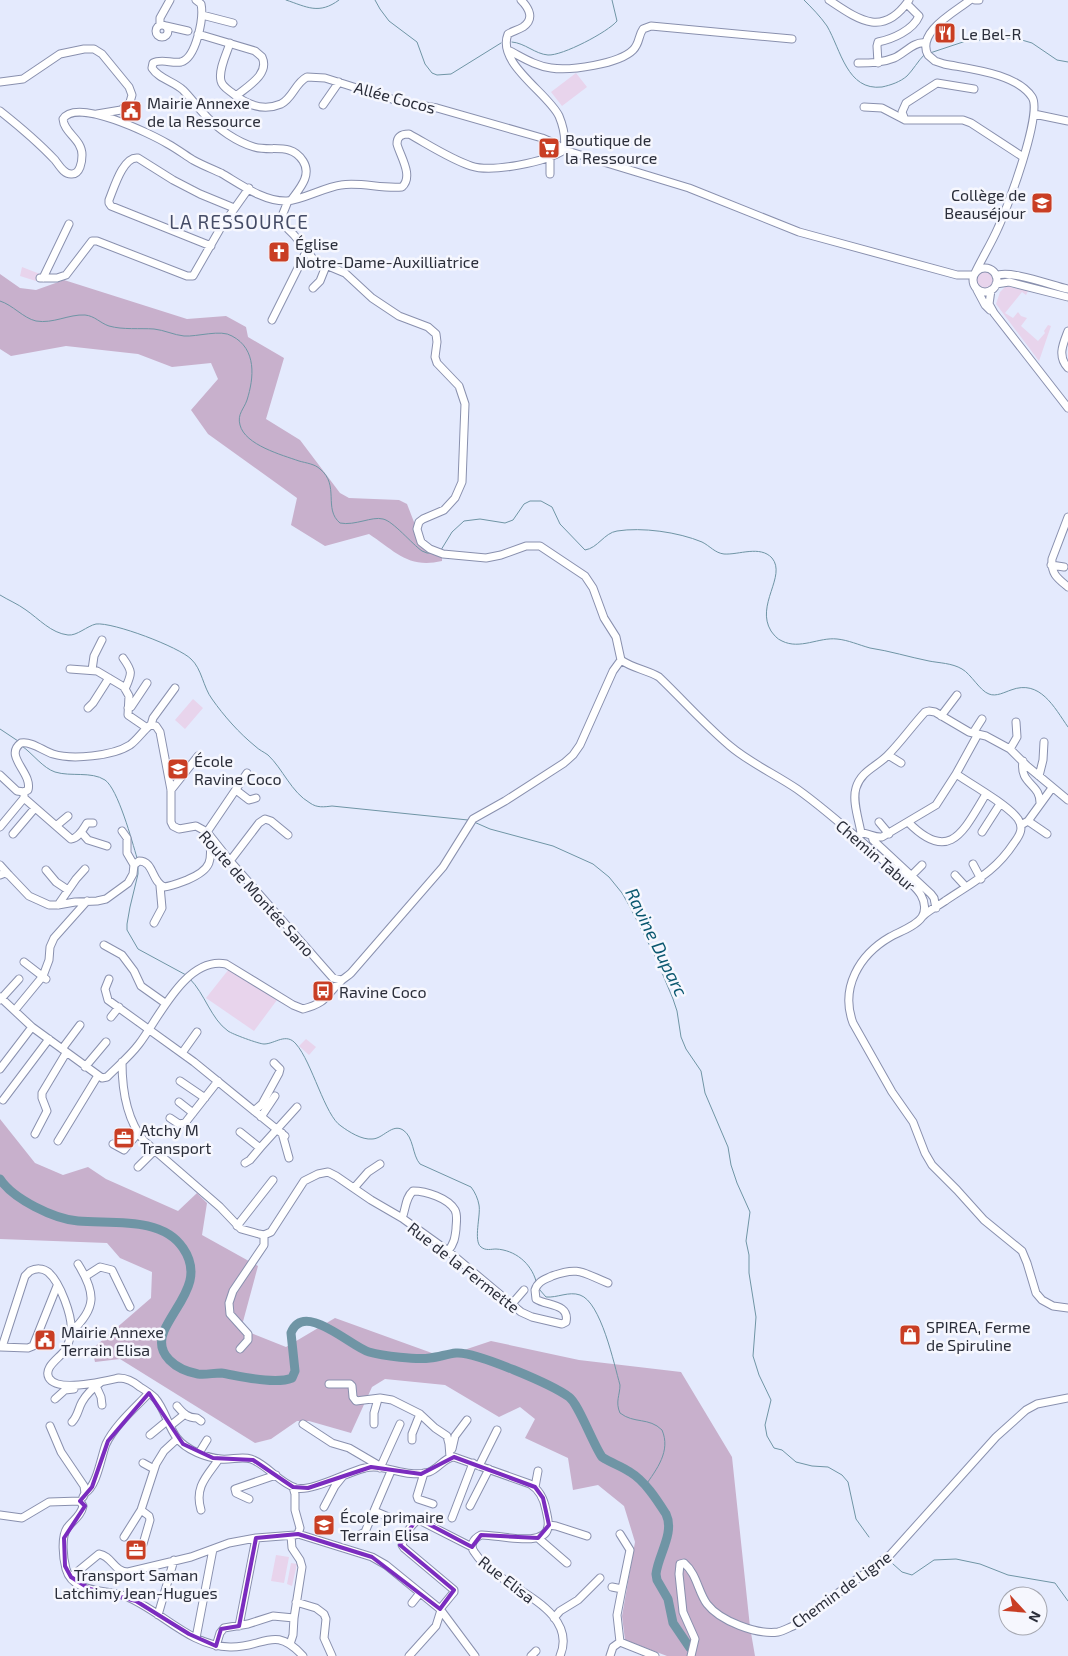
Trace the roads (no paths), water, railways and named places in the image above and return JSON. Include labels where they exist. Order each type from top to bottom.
[{"type":"street","points":[[170,0],[160,18],[163,25],[188,31]]},
{"type":"street","points":[[19,979],[1,998],[32,1027],[98,1077],[102,1078],[107,1077],[129,1056],[150,1029],[174,991],[210,963],[226,964],[293,1005],[304,1009],[318,1004],[326,999],[342,980],[351,973],[443,867],[473,819],[535,783],[573,755],[580,745],[613,671],[621,660],[616,637],[598,607],[590,582],[585,576],[547,549],[535,545],[526,546],[486,558],[443,554],[430,549],[419,537],[418,525],[423,519],[444,510],[450,505],[462,482],[465,414],[463,395],[459,386],[437,362],[435,357],[437,337],[434,331],[423,324],[399,316],[372,298],[345,273],[314,260],[280,221],[290,200],[306,178],[307,172],[304,162],[298,155],[284,148],[256,147],[226,132],[207,118],[184,91],[159,76],[152,68],[152,65],[157,61],[176,62],[186,60],[192,52],[202,15],[201,4],[196,0]]},
{"type":"street","points":[[0,111],[64,171],[70,174],[74,174],[79,169],[82,154],[79,143],[64,126],[63,119],[70,112],[85,112],[139,129],[169,144],[194,161],[249,188],[271,198],[290,200],[340,185],[402,187],[406,183],[407,175],[396,144],[400,136],[404,134],[409,134],[475,167],[506,167],[550,158],[564,150],[565,134],[559,116],[552,105],[513,62],[508,50],[508,34],[523,27],[530,17],[530,11],[521,0]]},
{"type":"street","points":[[829,0],[857,18],[872,24],[890,18],[908,2],[918,13],[918,19],[910,28],[878,42],[876,46],[878,63]]},
{"type":"street","points":[[970,0],[948,16],[931,32],[925,43],[928,55],[944,64],[992,74],[1017,84],[1032,97],[1035,105],[1023,157],[1004,215],[974,274],[975,288],[985,305],[994,313]]},
{"type":"street","points":[[202,15],[233,23]]},
{"type":"street","points":[[508,50],[541,66],[561,68],[587,66],[616,59],[630,53],[635,48],[643,29],[651,26],[792,39]]},
{"type":"street","points":[[198,34],[259,53],[264,62],[264,67],[258,77],[236,96]]},
{"type":"street","name":"Allée Cocos","points":[[230,43],[221,81],[236,96],[256,106],[273,106],[287,100],[307,76],[318,76],[401,102],[437,108],[542,138],[564,150],[689,188],[799,232],[958,275]]},
{"type":"street","points":[[858,63],[878,63],[895,58],[917,43],[925,43]]},
{"type":"street","points":[[0,82],[23,79],[44,63],[60,54],[94,49],[102,54],[129,87],[132,95],[130,102],[121,110],[96,114]]},
{"type":"street","points":[[323,105],[339,82]]},
{"type":"street","points":[[905,120],[902,112],[906,103],[933,84],[942,83],[974,89]]},
{"type":"street","points":[[864,107],[882,108],[905,120],[963,120],[971,123],[1023,157]]},
{"type":"street","points":[[1034,114],[1068,121]]},
{"type":"street","points":[[211,246],[111,206],[109,200],[124,166],[128,160],[138,158],[173,180],[234,208]]},
{"type":"street","points":[[550,158],[550,174]]},
{"type":"street","points":[[69,224],[42,278],[57,278],[66,275],[92,241],[97,241],[190,277],[195,273],[234,208],[249,188]]},
{"type":"street","points":[[990,245],[987,261],[993,273],[994,287],[989,304],[1068,408]]},
{"type":"street","points":[[272,320],[306,252]]},
{"type":"street","points":[[313,288],[320,281],[326,266]]},
{"type":"street","points":[[958,275],[974,274],[984,268],[993,273],[1008,274],[1068,290]]},
{"type":"street","points":[[958,275],[975,288],[984,292],[1009,282],[1068,297]]},
{"type":"street","points":[[1068,331],[1061,352],[1062,360],[1068,368]]},
{"type":"street","points":[[1068,518],[1051,565],[1055,577],[1068,587]]},
{"type":"street","points":[[1051,565],[1064,567]]},
{"type":"street","points":[[92,670],[94,656],[102,640]]},
{"type":"street","points":[[123,658],[131,672],[125,689]]},
{"type":"street","name":"Chemin Tabur","points":[[621,660],[659,677],[731,747],[797,790],[859,836],[916,889],[921,896],[924,906],[922,917]]},
{"type":"street","points":[[70,669],[92,670],[109,678],[125,689],[129,696],[127,713],[129,718],[149,726]]},
{"type":"street","points":[[88,708],[109,678]]},
{"type":"street","points":[[128,708],[131,707],[147,683]]},
{"type":"street","points":[[0,827],[28,789],[29,782],[16,759],[15,749],[21,743],[29,743],[58,756],[94,755],[128,746],[149,726],[175,688]]},
{"type":"street","points":[[942,716],[957,695]]},
{"type":"street","points":[[982,719],[976,734],[956,774],[936,805],[882,837],[859,836],[855,796],[855,788],[859,780],[868,769],[879,764],[888,755],[925,712],[933,711],[976,734],[1010,749],[1052,788],[1068,800]]},
{"type":"street","points":[[1010,749],[1017,737],[1016,722]]},
{"type":"street","name":"Route de Montée Sano","points":[[149,726],[156,726],[160,732],[171,790],[171,822],[173,826],[179,828],[196,826],[208,833],[230,861],[333,978],[342,980]]},
{"type":"street","points":[[1039,776],[1043,760],[1044,742]]},
{"type":"street","points":[[888,755],[901,763]]},
{"type":"street","points":[[171,790],[198,756]]},
{"type":"street","points":[[1023,760],[1021,770],[1024,777],[1037,791],[1040,797],[1040,804]]},
{"type":"street","points":[[160,886],[172,886],[203,872],[208,867],[210,859],[208,833],[247,773]]},
{"type":"street","points":[[956,774],[1024,823],[1047,834]]},
{"type":"street","points":[[0,776],[24,795],[35,808],[71,840],[76,838],[87,823],[93,823]]},
{"type":"street","points":[[1052,788],[1024,823],[1021,832],[1008,852],[994,869],[981,879],[935,905],[922,917],[884,941],[860,963],[849,985],[848,999],[849,1013],[853,1023],[892,1092],[914,1122],[925,1153],[932,1165],[984,1220],[1022,1251],[1028,1263],[1034,1289],[1042,1300],[1049,1305],[1068,1308]]},
{"type":"street","points":[[236,790],[249,800],[256,798]]},
{"type":"street","points":[[908,822],[920,834],[929,839],[937,842],[952,839],[965,829],[986,794]]},
{"type":"street","points":[[982,832],[1000,804]]},
{"type":"street","points":[[13,834],[35,808]]},
{"type":"street","points":[[56,826],[68,816]]},
{"type":"street","points":[[230,861],[262,820],[271,821],[288,835]]},
{"type":"street","points":[[879,822],[889,834]]},
{"type":"street","points":[[0,865],[28,896],[42,903],[58,905],[106,899],[132,878],[134,865],[127,853],[127,838],[122,831]]},
{"type":"street","points":[[81,832],[93,843],[107,846]]},
{"type":"street","points":[[872,836],[873,840],[931,894],[935,905]]},
{"type":"street","points":[[134,865],[142,861],[150,866],[160,886],[162,908],[154,922]]},
{"type":"street","points":[[912,876],[922,864]]},
{"type":"street","points":[[973,864],[981,879]]},
{"type":"street","points":[[58,905],[85,869]]},
{"type":"street","points":[[46,870],[56,882],[68,890]]},
{"type":"street","points":[[0,875],[9,875]]},
{"type":"street","points":[[955,875],[966,887]]},
{"type":"street","points":[[15,1010],[44,977],[53,940],[87,901]]},
{"type":"street","points":[[924,906],[935,905]]},
{"type":"street","points":[[104,945],[122,955],[134,971],[141,986],[165,1003]]},
{"type":"street","points":[[24,962],[44,977]]},
{"type":"street","points":[[109,979],[105,995],[108,1000],[218,1080],[281,1133],[290,1158]]},
{"type":"street","points":[[111,1017],[118,1007]]},
{"type":"street","points":[[35,1134],[48,1111],[42,1098],[42,1093],[80,1025]]},
{"type":"street","points":[[0,1069],[32,1027]]},
{"type":"street","points":[[182,1053],[197,1032]]},
{"type":"street","points":[[3,1100],[49,1039]]},
{"type":"street","points":[[85,1067],[106,1042]]},
{"type":"street","points":[[122,1062],[124,1091],[138,1133],[220,1207],[237,1226],[248,1232],[264,1235],[264,1245],[233,1291],[228,1303],[230,1314],[248,1334],[248,1340],[240,1349]]},
{"type":"street","points":[[254,1111],[262,1104],[279,1073],[279,1067],[274,1063]]},
{"type":"street","points":[[58,1141],[98,1077]]},
{"type":"street","points":[[170,1118],[183,1124],[218,1080]]},
{"type":"street","points":[[180,1081],[205,1098]]},
{"type":"street","points":[[261,1117],[275,1096]]},
{"type":"street","points":[[179,1102],[193,1113]]},
{"type":"street","points":[[245,1163],[260,1148],[281,1133],[297,1107]]},
{"type":"street","points":[[240,1132],[260,1148]]},
{"type":"street","points":[[112,1144],[124,1150],[138,1133]]},
{"type":"street","points":[[138,1167],[155,1150]]},
{"type":"street","points":[[354,1188],[368,1172],[380,1164]]},
{"type":"street","name":"Rue de la Fermette","points":[[264,1235],[273,1229],[300,1185],[307,1178],[328,1172],[402,1218],[448,1251],[521,1312],[532,1317],[558,1324],[566,1322],[567,1315],[562,1308],[545,1304],[534,1296],[537,1285],[541,1280],[571,1270],[608,1283]]},
{"type":"street","points":[[237,1226],[273,1180]]},
{"type":"street","points":[[402,1218],[408,1196],[413,1191],[427,1193],[448,1204],[455,1210],[457,1218],[454,1242],[448,1251]]},
{"type":"street","points":[[71,1332],[84,1319],[91,1300],[91,1290],[86,1276],[78,1264]]},
{"type":"street","points":[[86,1276],[100,1267],[112,1270],[130,1307]]},
{"type":"street","points":[[57,1286],[33,1346],[28,1348],[1,1347],[27,1273],[34,1269],[46,1270],[53,1278],[57,1286],[71,1319],[71,1332],[66,1349],[48,1370],[50,1379],[56,1384],[67,1386],[97,1385]]},
{"type":"street","points":[[512,1305],[524,1290]]},
{"type":"street","points":[[55,1399],[65,1390],[97,1385],[119,1378],[127,1379],[136,1383],[156,1399],[177,1439],[199,1453],[219,1459],[249,1458],[293,1487],[302,1489],[363,1468],[380,1468],[408,1474],[424,1473],[438,1467],[450,1457],[455,1436],[467,1420]]},
{"type":"street","points":[[329,1384],[350,1384],[356,1401],[392,1400],[420,1414],[447,1436],[450,1444],[450,1457]]},
{"type":"street","points":[[97,1385],[102,1405]]},
{"type":"street","points":[[72,1422],[82,1402],[97,1385]]},
{"type":"street","points":[[80,1501],[92,1487],[108,1441],[129,1414],[150,1394]]},
{"type":"street","name":"Chemin de Ligne","points":[[690,1656],[696,1639],[683,1612],[679,1574],[680,1564],[684,1563],[689,1568],[707,1604],[716,1614],[729,1622],[750,1629],[765,1632],[785,1630],[837,1595],[890,1555],[996,1437],[1026,1410],[1037,1404],[1068,1398]]},
{"type":"street","points":[[374,1424],[374,1413],[378,1399]]},
{"type":"street","points":[[177,1406],[185,1414],[201,1421]]},
{"type":"street","points":[[150,1436],[185,1414]]},
{"type":"street","points":[[412,1440],[412,1434],[420,1414]]},
{"type":"street","points":[[303,1424],[332,1444],[353,1450],[380,1468]]},
{"type":"street","points":[[380,1468],[400,1424]]},
{"type":"street","points":[[50,1430],[61,1452],[84,1486],[85,1493]]},
{"type":"street","points":[[452,1518],[476,1465],[497,1430]]},
{"type":"street","points":[[124,1537],[141,1510],[154,1469],[164,1451],[177,1439]]},
{"type":"street","points":[[199,1453],[207,1440]]},
{"type":"street","points":[[450,1457],[460,1458],[535,1487],[539,1491],[544,1503],[548,1525],[545,1534],[538,1538],[568,1563]]},
{"type":"street","points":[[201,1510],[198,1496],[200,1488],[219,1459]]},
{"type":"street","points":[[143,1463],[154,1469]]},
{"type":"street","points":[[470,1506],[489,1469]]},
{"type":"street","points":[[359,1535],[365,1532],[391,1471]]},
{"type":"street","points":[[535,1487],[538,1471]]},
{"type":"street","points":[[424,1473],[417,1496],[418,1499],[433,1504]]},
{"type":"street","points":[[249,1499],[236,1493],[235,1489],[276,1475]]},
{"type":"street","points":[[324,1507],[335,1486],[344,1475]]},
{"type":"street","points":[[290,1644],[293,1635],[302,1563],[293,1551],[294,1535],[300,1528],[295,1510],[293,1487]]},
{"type":"street","points":[[0,1515],[22,1518],[49,1502],[80,1501]]},
{"type":"street","points":[[80,1501],[83,1506],[81,1512],[67,1528],[64,1538],[65,1566],[76,1583],[90,1589],[125,1596],[143,1604],[196,1638],[216,1646],[241,1647],[276,1638],[290,1644],[303,1656]]},
{"type":"street","points":[[141,1510],[149,1516],[150,1520],[143,1544]]},
{"type":"street","points":[[374,1511],[393,1519]]},
{"type":"street","points":[[409,1656],[436,1626],[441,1610],[454,1590],[404,1548],[402,1542],[415,1521],[419,1520],[472,1547]]},
{"type":"street","points":[[548,1525],[588,1536]]},
{"type":"street","points":[[620,1534],[630,1550],[617,1615],[620,1642]]},
{"type":"street","points":[[71,1578],[99,1554],[106,1556],[119,1570],[125,1572],[192,1557],[229,1543],[256,1538],[294,1535],[379,1560],[441,1610],[475,1656]]},
{"type":"street","name":"Rue Elisa","points":[[538,1538],[525,1539],[481,1535],[473,1542],[472,1547],[485,1564],[542,1606],[554,1618],[563,1637],[564,1644],[560,1656]]},
{"type":"street","points":[[239,1626],[256,1538]]},
{"type":"street","points":[[196,1638],[213,1550]]},
{"type":"street","points":[[158,1615],[174,1560]]},
{"type":"street","points":[[554,1618],[560,1611],[578,1600],[600,1578]]},
{"type":"street","points":[[612,1587],[622,1589]]},
{"type":"street","points":[[412,1603],[420,1593]]},
{"type":"street","points":[[296,1602],[316,1608],[324,1614],[326,1619],[324,1638],[332,1656]]},
{"type":"street","points":[[216,1646],[222,1629],[273,1616],[294,1618]]},
{"type":"street","points":[[620,1642],[645,1654],[655,1656]]},
{"type":"street","points":[[610,1656],[613,1647],[620,1642]]},
{"type":"waterway","points":[[286,0],[313,8],[332,5],[339,0]]},
{"type":"waterway","points":[[375,0],[389,21],[417,42],[425,64],[432,73],[437,75],[451,74],[501,43]]},
{"type":"waterway","points":[[512,42],[548,55],[574,48],[612,26],[617,21],[612,0]]},
{"type":"waterway","points":[[804,0],[827,26],[841,57],[853,76],[861,83],[870,87],[882,87],[895,83],[907,76],[924,55]]},
{"type":"waterway","points":[[930,53],[966,41],[1015,38],[1032,43],[1057,60],[1068,62]]},
{"type":"waterway","points":[[0,301],[27,317],[42,322],[85,315],[114,327],[154,329],[184,336],[215,333],[232,336],[246,348],[252,365],[251,383],[247,400],[239,418],[243,432],[256,444],[318,467],[326,475],[329,482],[331,504],[335,517],[340,523],[346,524],[379,518],[383,519],[392,524],[422,551],[433,553]]},
{"type":"waterway","points":[[441,550],[452,532],[464,521],[480,519],[505,523],[513,520],[524,504],[530,501],[541,501],[552,507],[560,524],[585,550],[590,549],[612,532],[637,530],[660,531],[692,538],[724,554],[762,552],[772,558],[776,565],[776,573],[768,601],[767,621],[771,631],[780,640],[796,644],[830,639],[849,641],[870,648],[950,664],[965,671],[982,690],[992,695],[1021,688],[1030,688],[1045,697],[1068,727]]},
{"type":"waterway","name":"Ravine Duparc","points":[[0,595],[23,608],[51,629],[62,634],[71,635],[96,624],[104,624],[145,636],[184,654],[195,663],[209,694],[227,718],[249,741],[268,755],[292,787],[315,806],[332,806],[468,820]]},
{"type":"waterway","name":"Ravine Coco","points":[[0,729],[18,741]]},
{"type":"waterway","name":"Ravine Coco","points":[[22,746],[42,764],[55,772],[94,776],[105,780],[110,785],[120,804],[137,858]]},
{"type":"waterway","name":"Ravine Duparc","points":[[474,822],[490,829],[553,846],[593,864],[609,877],[630,907],[655,956],[673,999],[681,1037],[686,1049],[701,1071],[705,1093],[728,1147],[737,1183],[750,1212],[746,1241],[756,1317],[753,1356],[759,1375],[771,1400],[765,1425],[767,1436],[774,1448],[782,1450],[796,1462],[828,1467],[842,1475],[848,1482],[856,1519],[869,1537]]},
{"type":"waterway","name":"Ravine Coco","points":[[138,867],[127,930],[138,949],[186,975]]},
{"type":"waterway","name":"Ravine Coco","points":[[190,979],[217,1020],[228,1031],[261,1044],[284,1039],[288,1039],[296,1044],[308,1063],[329,1112],[341,1126],[356,1135],[368,1139],[380,1137],[395,1128],[399,1128],[407,1133],[420,1164],[471,1187],[479,1205],[477,1234],[481,1247],[489,1250],[503,1250],[516,1255],[526,1263],[534,1274],[536,1281]]},
{"type":"waterway","points":[[0,1179],[14,1194],[46,1212],[78,1221],[120,1222],[149,1226],[174,1238],[183,1248],[189,1260],[190,1281],[164,1331],[162,1347],[169,1360],[182,1369],[201,1374],[221,1373],[276,1381],[292,1378],[295,1371],[291,1333],[297,1324],[306,1321],[328,1328],[369,1352],[400,1357],[433,1358],[456,1353],[479,1357],[531,1377],[569,1397],[577,1407],[602,1457],[627,1470],[641,1480],[666,1514],[669,1529],[657,1567],[657,1580],[668,1599],[673,1623],[690,1648]]},
{"type":"waterway","name":"Ravine Coco","points":[[539,1289],[546,1297],[576,1294],[588,1300],[600,1321],[610,1349],[620,1385],[618,1402],[620,1413],[652,1423],[662,1430],[665,1445],[664,1452],[658,1466],[645,1486]]},
{"type":"waterway","name":"Ravine Duparc","points":[[893,1564],[902,1572],[912,1575],[934,1560],[956,1559],[980,1564],[1008,1575],[1055,1583],[1068,1601]]},
{"type":"place","name":"Le Bel-R","points":[[945,33]]},
{"type":"place","name":"Mairie Annexe de la Ressource","points":[[131,111]]},
{"type":"place","name":"Boutique de la Ressource","points":[[549,148]]},
{"type":"place","name":"Collège de Beauséjour","points":[[1042,203]]},
{"type":"place","name":"Église Notre-Dame-Auxilliatrice","points":[[279,252]]},
{"type":"place","name":"École Ravine Coco","points":[[178,769]]},
{"type":"place","name":"Ravine Coco","points":[[323,991]]},
{"type":"place","name":"Atchy M Transport","points":[[124,1138]]},
{"type":"place","name":"SPIREA, Ferme de Spiruline","points":[[910,1335]]},
{"type":"place","name":"Mairie Annexe Terrain Elisa","points":[[45,1340]]},
{"type":"place","name":"École primaire Terrain Elisa","points":[[324,1525]]},
{"type":"place","name":"Transport Saman Latchimy Jean-Hugues","points":[[136,1550]]},
{"type":"district","name":"LA RESSOURCE","points":[[239,221]]}]
